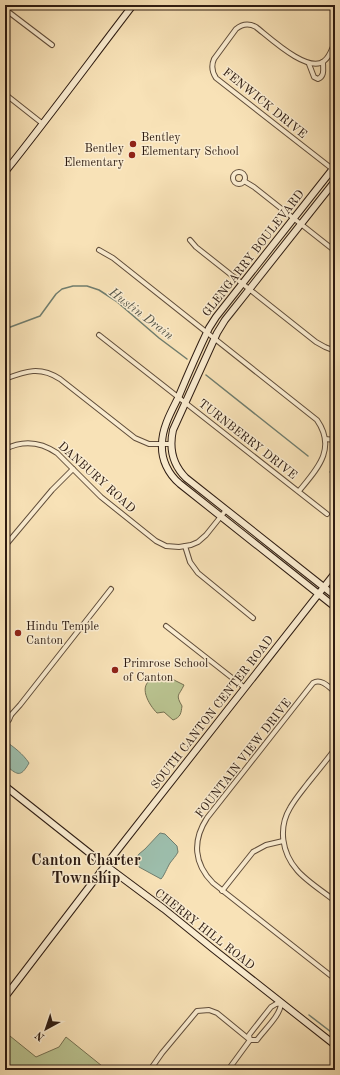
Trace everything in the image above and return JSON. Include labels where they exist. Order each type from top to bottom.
[{"type":"street","points":[[5,172],[133,5]]},
{"type":"street","points":[[9,6],[6,10],[52,45]]},
{"type":"street","name":"FENWICK DRIVE","points":[[309,64],[291,54],[256,27],[246,24],[236,29],[214,59],[212,69],[216,78],[334,169]]},
{"type":"street","points":[[323,62],[323,75],[318,79],[314,77],[309,64],[323,62],[330,54],[335,42]]},
{"type":"street","points":[[5,94],[43,124]]},
{"type":"street","name":"GLENGARRY BOULEVARD","points":[[334,169],[216,317],[207,332],[165,426],[162,444],[163,457],[168,469],[173,477],[183,487],[335,607]]},
{"type":"street","points":[[244,181],[254,187],[335,251]]},
{"type":"street","name":"GLENGARRY BOULEVARD","points":[[335,181],[225,320],[214,338],[173,430],[171,444],[171,451],[176,466],[182,474],[335,596]]},
{"type":"street","points":[[190,240],[196,247],[316,342],[335,351]]},
{"type":"street","points":[[99,250],[113,258],[313,416],[320,425],[325,439],[325,452],[320,464],[299,491]]},
{"type":"street","name":"TURNBERRY DRIVE","points":[[99,334],[299,491],[326,514]]},
{"type":"street","points":[[5,379],[28,371],[48,373],[60,379],[135,438],[149,444],[171,444]]},
{"type":"street","points":[[325,439],[335,440]]},
{"type":"street","name":"DANBURY ROAD","points":[[5,449],[14,445],[34,443],[44,446],[57,453],[101,497],[156,541],[170,547],[191,545],[202,538],[226,510]]},
{"type":"street","points":[[5,546],[52,490],[73,469]]},
{"type":"street","points":[[183,487],[189,480]]},
{"type":"street","points":[[238,531],[244,524]]},
{"type":"street","points":[[185,546],[190,562],[198,573],[253,618]]},
{"type":"street","points":[[284,567],[290,560]]},
{"type":"street","name":"SOUTH CANTON CENTER ROAD","points":[[5,997],[106,865],[335,573]]},
{"type":"street","points":[[5,724],[110,589]]},
{"type":"street","points":[[166,626],[245,688]]},
{"type":"street","name":"FOUNTAIN VIEW DRIVE","points":[[335,692],[321,682],[317,681],[313,683],[204,823],[199,833],[197,846],[199,863],[207,878],[335,979]]},
{"type":"street","points":[[5,715],[11,715]]},
{"type":"street","points":[[335,749],[289,808],[284,822],[283,832],[283,840],[288,857],[296,869],[335,901]]},
{"type":"street","name":"CHERRY HILL ROAD","points":[[5,786],[164,909],[335,1045]]},
{"type":"street","points":[[222,890],[253,852],[266,845],[283,840]]},
{"type":"street","points":[[150,1070],[162,1053],[198,1011],[210,1010],[217,1013],[250,1040],[256,1040],[278,1013],[281,1008],[281,1003],[271,1007],[249,1035],[250,1040],[228,1070]]},
{"type":"street","points":[[256,1027],[263,1032]]},
{"type":"green space","points":[[163,677],[172,679],[184,685],[178,697],[182,706],[181,713],[178,718],[173,720],[164,712],[157,713],[146,695],[145,690],[148,682],[153,679]]},
{"type":"green space","points":[[5,1032],[36,1057],[59,1047],[66,1037],[107,1070],[5,1070]]},
{"type":"shaded area","points":[[5,741],[18,751],[29,763],[21,773],[15,773],[5,765]]},
{"type":"shaded area","points":[[160,833],[165,834],[177,846],[178,852],[161,879],[139,867],[137,861],[139,854]]},
{"type":"waterway","name":"Hustin Drain","points":[[5,329],[40,316],[56,294],[62,289],[73,286],[87,286],[99,290],[116,301],[159,338],[187,359]]},
{"type":"waterway","name":"Hustin Drain","points":[[206,375],[308,456]]},
{"type":"waterway","name":"Hustin Drain","points":[[330,472],[335,476]]},
{"type":"waterway","points":[[309,1015],[335,1035]]},
{"type":"place","name":"Bentley Elementary School","points":[[133,144]]},
{"type":"place","name":"Bentley Elementary","points":[[132,155]]},
{"type":"place","name":"Hindu Temple Canton","points":[[18,633]]},
{"type":"place","name":"Primrose School of Canton","points":[[115,670]]},
{"type":"district","name":"Canton Charter Township","points":[[86,868]]}]
